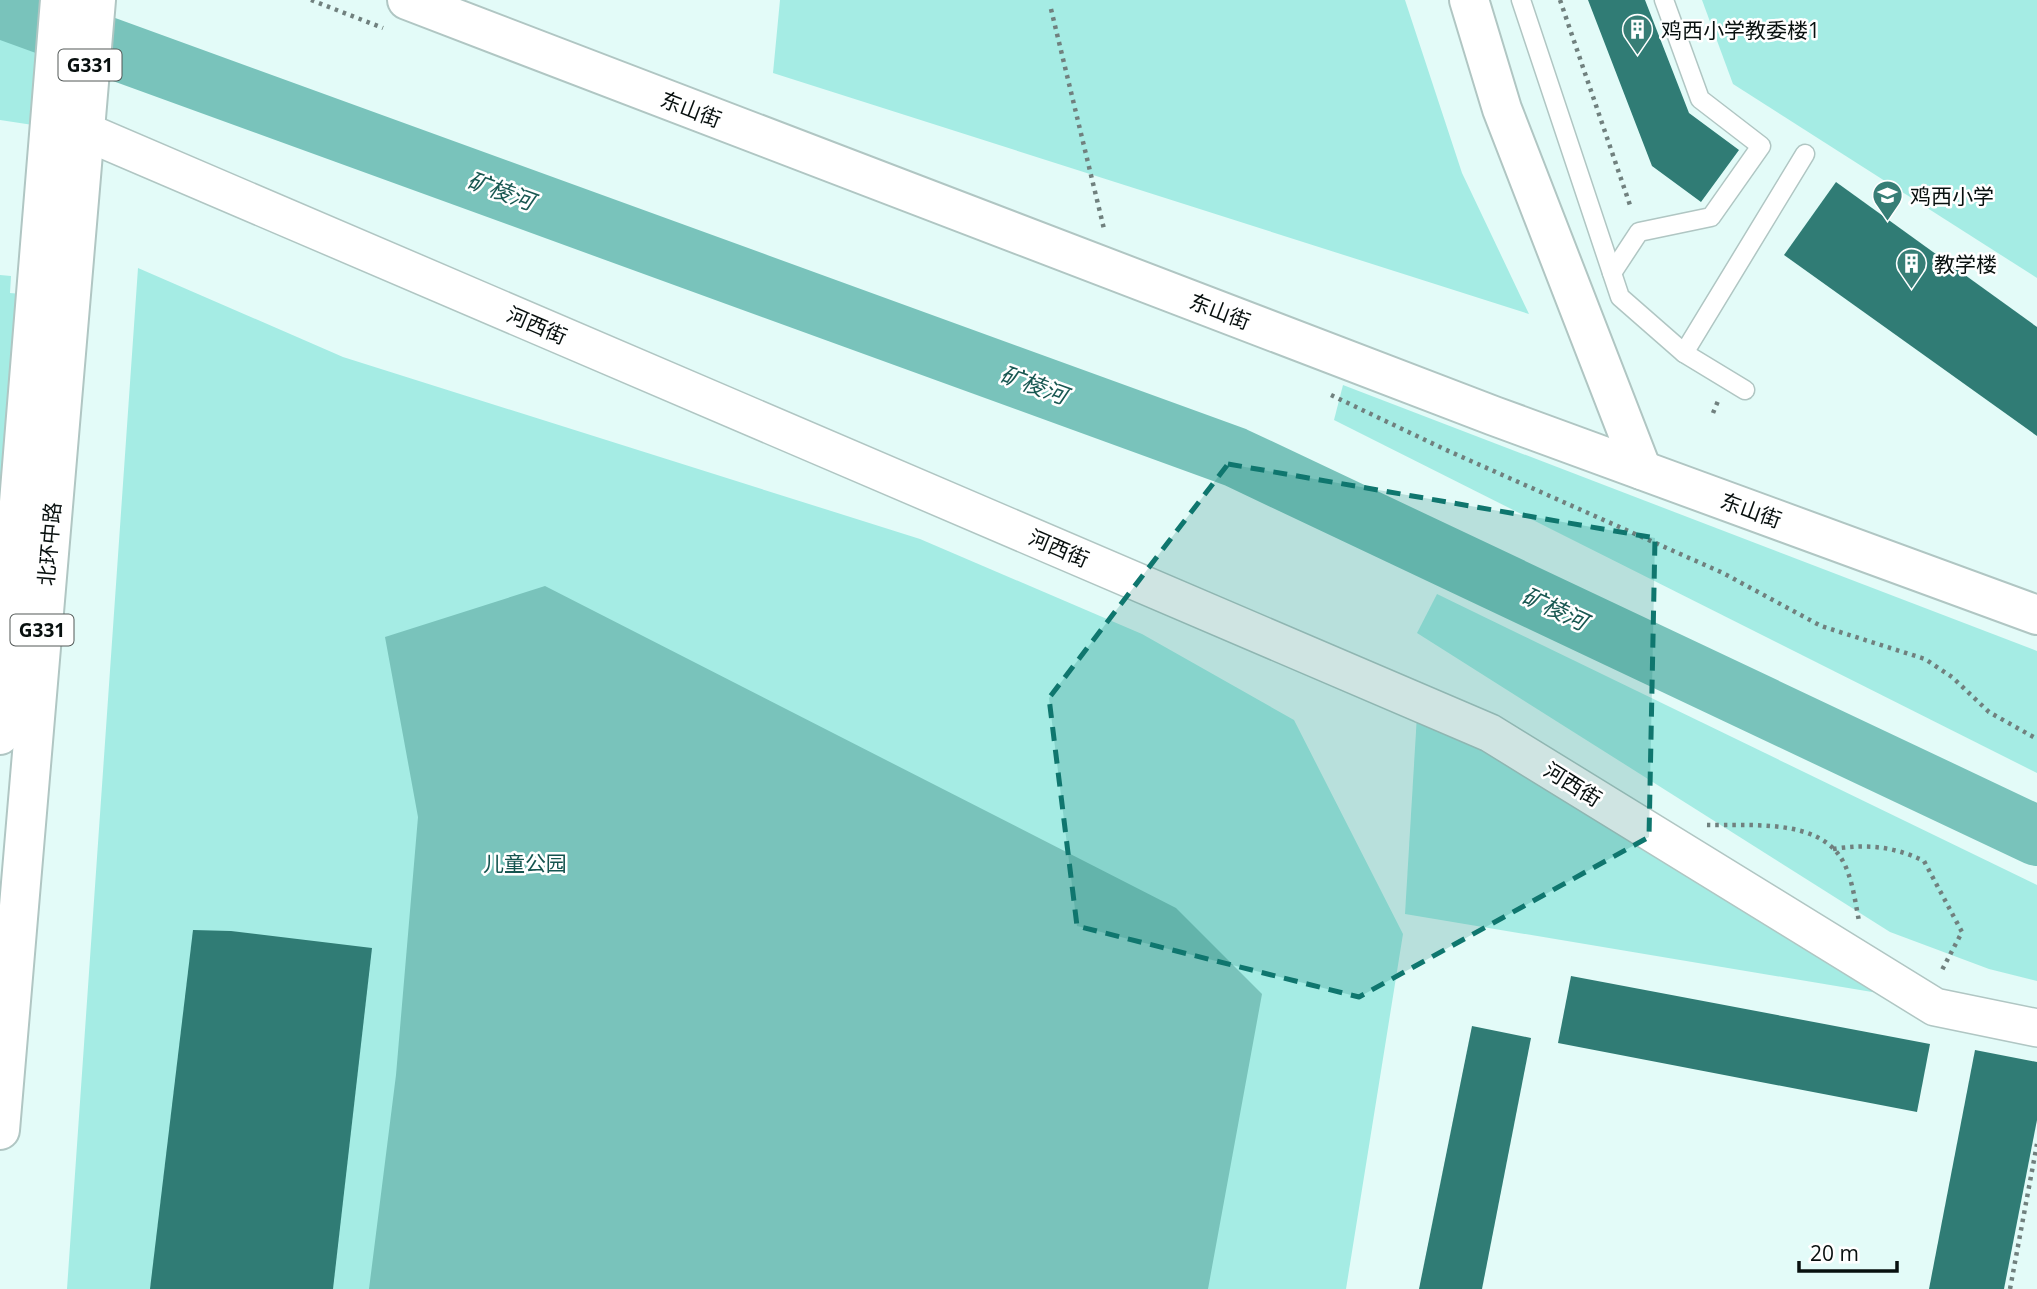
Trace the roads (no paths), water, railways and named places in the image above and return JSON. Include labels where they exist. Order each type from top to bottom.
[{"type":"main road","name":"北环中路","points":[[0,1130],[68,123],[60,0]]},
{"type":"main road","name":"北环中路","points":[[0,735],[68,123],[96,0]]},
{"type":"main road","name":"东山街","points":[[407,0],[1642,470],[2037,615]]},
{"type":"main road","points":[[1469,0],[1502,109],[1642,470]]},
{"type":"street","name":"河西街","points":[[68,123],[1490,733],[1935,1007],[2037,1028]]},
{"type":"lane","points":[[1521,0],[1620,297],[1684,353],[1745,390]]},
{"type":"lane","points":[[1612,273],[1639,232],[1711,217],[1760,146],[1700,99],[1664,0]]},
{"type":"lane","points":[[1684,353],[1805,154]]},
{"type":"waterway","name":"矿棱河","points":[[0,8],[1235,457],[2037,836]]},
{"type":"place","name":"鸡西小学教委楼1","points":[[1638,57]]},
{"type":"place","name":"鸡西小学","points":[[1887,223]]},
{"type":"place","name":"教学楼","points":[[1911,291]]},
{"type":"park label","name":"儿童公园","points":[[525,863]]}]
